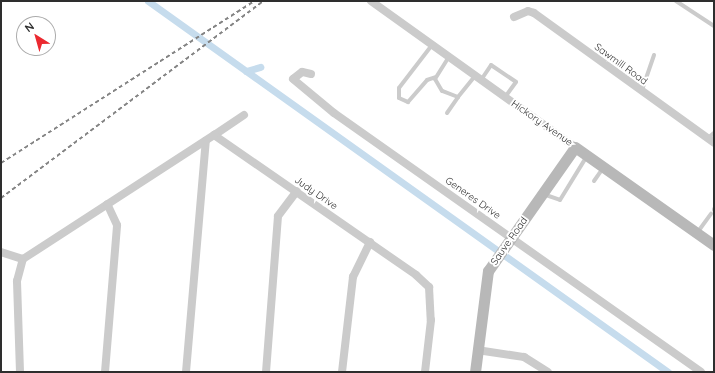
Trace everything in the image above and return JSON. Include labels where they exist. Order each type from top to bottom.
[{"type":"street","name":"Hickory Avenue","points":[[371,1],[714,246]]},
{"type":"street","name":"Sawmill Road","points":[[514,17],[528,11],[534,13],[711,141]]},
{"type":"street","name":"Generes Drive","points":[[310,74],[302,72],[293,78],[334,113],[509,240],[701,372]]},
{"type":"street","points":[[20,372],[17,281],[23,259],[244,115]]},
{"type":"street","name":"Judy Drive","points":[[214,135],[297,191],[416,275],[431,294],[425,372]]},
{"type":"street","points":[[186,372],[206,140]]},
{"type":"street","name":"Sauve Road","points":[[474,372],[484,289],[494,260],[576,147]]},
{"type":"street","points":[[266,372],[278,216],[297,191]]},
{"type":"street","points":[[105,372],[117,224],[107,204]]},
{"type":"street","points":[[342,372],[353,277],[370,242]]},
{"type":"street","points":[[1,252],[23,259]]},
{"type":"street","points":[[477,350],[524,357],[548,372]]},
{"type":"lane","points":[[676,1],[714,26]]},
{"type":"lane","points":[[432,44],[399,88],[399,98],[408,102],[426,80],[436,77],[449,57]]},
{"type":"lane","points":[[641,91],[654,55]]},
{"type":"lane","points":[[447,112],[458,97],[491,65],[516,82],[505,97]]},
{"type":"lane","points":[[436,77],[439,89],[458,97]]},
{"type":"lane","points":[[711,141],[714,133]]},
{"type":"lane","points":[[542,194],[560,200],[588,155]]},
{"type":"lane","points":[[594,181],[604,167]]},
{"type":"lane","points":[[697,233],[710,215],[714,220]]},
{"type":"waterway","points":[[148,1],[668,372]]},
{"type":"waterway","points":[[246,71],[260,67]]},
{"type":"railway","points":[[1,163],[254,1]]},
{"type":"railway","points":[[1,198],[263,1]]}]
